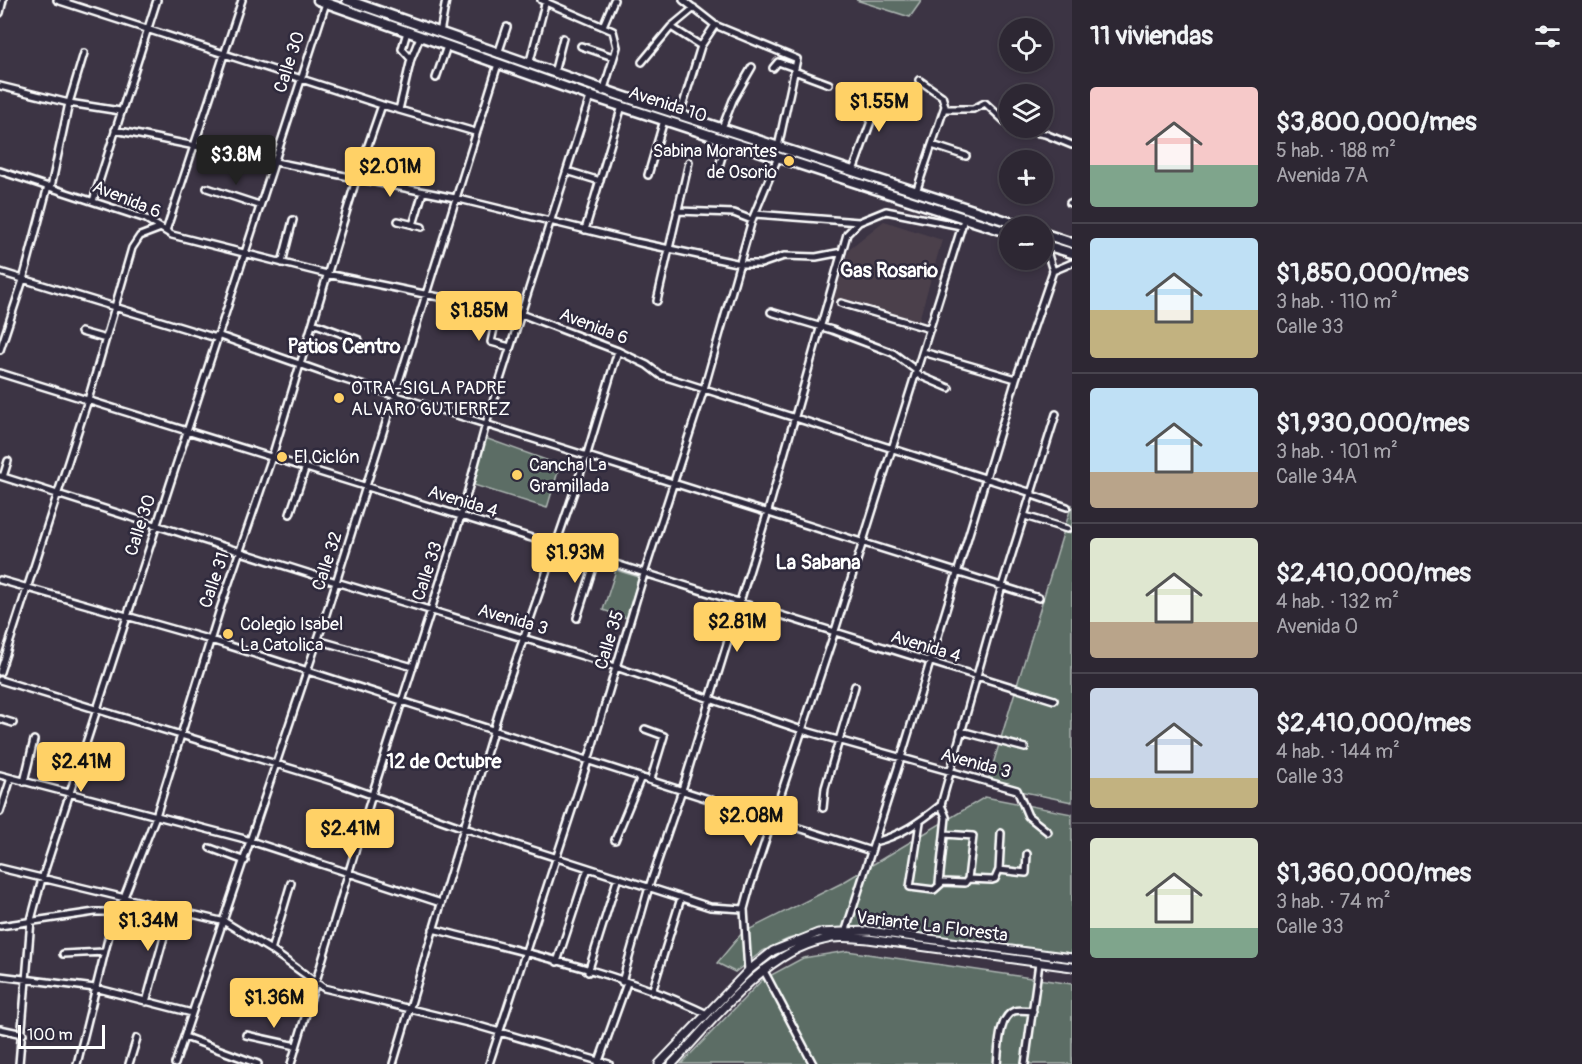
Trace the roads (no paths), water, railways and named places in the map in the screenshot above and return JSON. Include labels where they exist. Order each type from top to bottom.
[{"type":"main road","name":"Avenida 10","points":[[347,0],[594,86],[602,94],[622,106],[999,229]]},
{"type":"main road","name":"Avenida 10","points":[[322,1],[590,96],[602,94],[680,114],[916,192],[965,218],[999,223]]},
{"type":"main road","points":[[1053,237],[1072,243]]},
{"type":"main road","points":[[1053,247],[1072,253]]},
{"type":"main road","name":"Variante La Floresta","points":[[660,1064],[748,971],[773,951],[802,938],[846,930],[1072,967]]},
{"type":"main road","name":"Variante La Floresta","points":[[672,1064],[763,969],[790,952],[820,940],[869,935],[1072,958]]},
{"type":"street","points":[[0,13],[3,0]]},
{"type":"street","points":[[57,0],[382,105],[476,132]]},
{"type":"street","points":[[93,201],[157,0]]},
{"type":"street","points":[[0,672],[56,493],[88,400],[132,248],[140,236],[163,229],[194,145],[242,0]]},
{"type":"street","points":[[440,33],[446,0]]},
{"type":"street","points":[[603,26],[614,0]]},
{"type":"street","points":[[683,0],[715,25],[797,59],[778,147]]},
{"type":"street","name":"Calle 30","points":[[19,1064],[31,920],[42,879],[244,254],[322,1]]},
{"type":"street","points":[[529,65],[544,1],[603,26],[616,36],[613,57],[602,94]]},
{"type":"street","points":[[642,62],[671,27],[694,8]]},
{"type":"street","points":[[680,114],[701,46],[715,25]]},
{"type":"street","points":[[498,54],[507,27]]},
{"type":"street","points":[[671,27],[701,46]]},
{"type":"street","points":[[407,32],[402,49],[411,59]]},
{"type":"street","points":[[399,110],[411,59],[420,37]]},
{"type":"street","points":[[554,73],[564,38]]},
{"type":"street","points":[[436,78],[447,46]]},
{"type":"street","points":[[580,46],[613,57]]},
{"type":"street","points":[[0,351],[50,186],[69,103],[84,53]]},
{"type":"street","points":[[773,68],[778,62],[829,84]]},
{"type":"street","name":"Calle 32","points":[[175,1064],[225,922],[336,582],[498,64]]},
{"type":"street","points":[[722,128],[733,100],[753,67]]},
{"type":"street","points":[[916,192],[945,101],[942,96],[918,80]]},
{"type":"street","points":[[0,86],[69,103],[120,111]]},
{"type":"street","name":"Calle 33","points":[[291,1064],[372,795],[461,516],[486,424],[594,86]]},
{"type":"street","points":[[853,171],[883,88]]},
{"type":"street","points":[[944,109],[973,109],[985,103],[999,116]]},
{"type":"street","name":"Calle 31","points":[[77,1064],[116,912],[156,816],[301,365],[356,180],[382,105]]},
{"type":"street","points":[[585,230],[622,106]]},
{"type":"street","points":[[648,176],[664,120]]},
{"type":"street","points":[[115,130],[455,198],[552,220],[585,230],[741,264],[761,264],[784,256],[816,257],[842,252]]},
{"type":"street","points":[[1052,138],[1072,145]]},
{"type":"street","points":[[717,173],[727,141]]},
{"type":"street","points":[[932,145],[966,156]]},
{"type":"street","name":"Calle 35","points":[[489,1064],[588,761],[644,574],[704,389],[753,217],[778,157]]},
{"type":"street","points":[[657,301],[689,162]]},
{"type":"street","name":"Avenida 6","points":[[0,171],[146,219],[163,229],[244,254],[327,274],[521,314],[618,351],[647,365],[660,375],[986,478],[1067,507]]},
{"type":"street","points":[[567,171],[600,181]]},
{"type":"street","points":[[207,188],[258,205]]},
{"type":"street","points":[[413,225],[423,192]]},
{"type":"street","points":[[598,1062],[624,983],[649,887],[682,790],[768,511],[847,234],[860,222],[886,211],[965,218],[834,634],[744,909],[748,971]]},
{"type":"street","points":[[677,212],[734,213],[753,217],[860,222]]},
{"type":"street","points":[[282,263],[293,220]]},
{"type":"street","points":[[398,221],[422,227]]},
{"type":"street","points":[[846,930],[901,758],[1016,379],[1053,271],[1072,262]]},
{"type":"street","points":[[0,272],[115,308],[217,336],[486,424],[1039,598]]},
{"type":"street","points":[[841,303],[930,329]]},
{"type":"street","points":[[498,310],[491,342],[510,347]]},
{"type":"street","points":[[771,312],[893,353],[916,373],[949,388]]},
{"type":"street","points":[[313,323],[359,340]]},
{"type":"street","points":[[81,332],[106,339]]},
{"type":"street","points":[[393,1064],[492,732],[587,454],[618,351]]},
{"type":"street","points":[[923,352],[1016,379]]},
{"type":"street","name":"Avenida 4","points":[[0,373],[740,602],[834,634],[1054,700]]},
{"type":"street","points":[[874,842],[898,834],[920,822],[940,805],[975,677],[1056,414]]},
{"type":"street","points":[[2,476],[8,461]]},
{"type":"street","points":[[290,514],[305,469]]},
{"type":"street","name":"Avenida 3","points":[[2,476],[336,582],[525,638],[802,730],[1017,790],[1028,816],[1048,832]]},
{"type":"street","points":[[1025,516],[1067,529]]},
{"type":"street","points":[[577,618],[596,558]]},
{"type":"street","points":[[0,580],[211,640],[492,732],[651,779],[871,851]]},
{"type":"street","points":[[317,640],[413,667]]},
{"type":"street","points":[[0,680],[277,764],[464,828],[710,907],[744,909]]},
{"type":"street","points":[[823,808],[825,788],[855,686]]},
{"type":"street","points":[[0,719],[13,723]]},
{"type":"street","points":[[645,729],[664,736],[651,779]]},
{"type":"street","points":[[961,731],[1025,748]]},
{"type":"street","points":[[24,782],[34,740]]},
{"type":"street","points":[[0,776],[241,838],[441,903]]},
{"type":"street","points":[[615,840],[641,777]]},
{"type":"street","points":[[0,812],[11,778]]},
{"type":"street","points":[[920,822],[910,887],[934,890],[939,883],[945,834],[946,817],[940,805]]},
{"type":"street","points":[[968,879],[995,879],[999,870],[1001,833]]},
{"type":"street","points":[[939,883],[965,883],[968,879],[973,836],[945,834]]},
{"type":"street","points":[[210,848],[245,861]]},
{"type":"street","points":[[999,870],[1026,873],[1028,854]]},
{"type":"street","points":[[0,868],[225,922],[271,950],[316,984],[499,1032],[609,1064]]},
{"type":"street","points":[[557,962],[588,868]]},
{"type":"street","points":[[588,972],[618,877]]},
{"type":"street","points":[[271,950],[291,884]]},
{"type":"street","points":[[652,992],[681,898]]},
{"type":"street","points":[[146,1002],[172,908]]},
{"type":"street","points":[[0,926],[31,920],[116,912]]},
{"type":"street","points":[[433,928],[525,952],[624,983],[707,1014]]},
{"type":"street","points":[[63,954],[104,952]]},
{"type":"street","points":[[1025,1064],[1039,963]]},
{"type":"street","points":[[763,969],[813,1064]]},
{"type":"street","points":[[0,976],[95,988],[192,1013]]},
{"type":"street","points":[[997,1064],[1004,1022],[1009,1014],[1016,1010],[1033,1011]]},
{"type":"street","points":[[0,1029],[23,1034]]},
{"type":"street","points":[[246,1035],[296,1046]]},
{"type":"street","points":[[185,1037],[258,1064]]},
{"type":"street","points":[[129,1064],[137,1038]]},
{"type":"place","name":"Sabina Morantes de Osorio","points":[[789,161]]},
{"type":"place","name":"OTRA-SIGLA PADRE ALVARO GUTIERREZ","points":[[339,398]]},
{"type":"place","name":"El Ciclón","points":[[282,457]]},
{"type":"place","name":"Cancha La Gramillada","points":[[517,475]]},
{"type":"place","name":"Colegio Isabel La Catolica","points":[[228,634]]},
{"type":"district","name":"Gas Rosario","points":[[889,270]]},
{"type":"district","name":"Patios Centro","points":[[344,346]]},
{"type":"district","name":"La Sabana","points":[[818,562]]},
{"type":"district","name":"12 de Octubre","points":[[444,761]]}]
